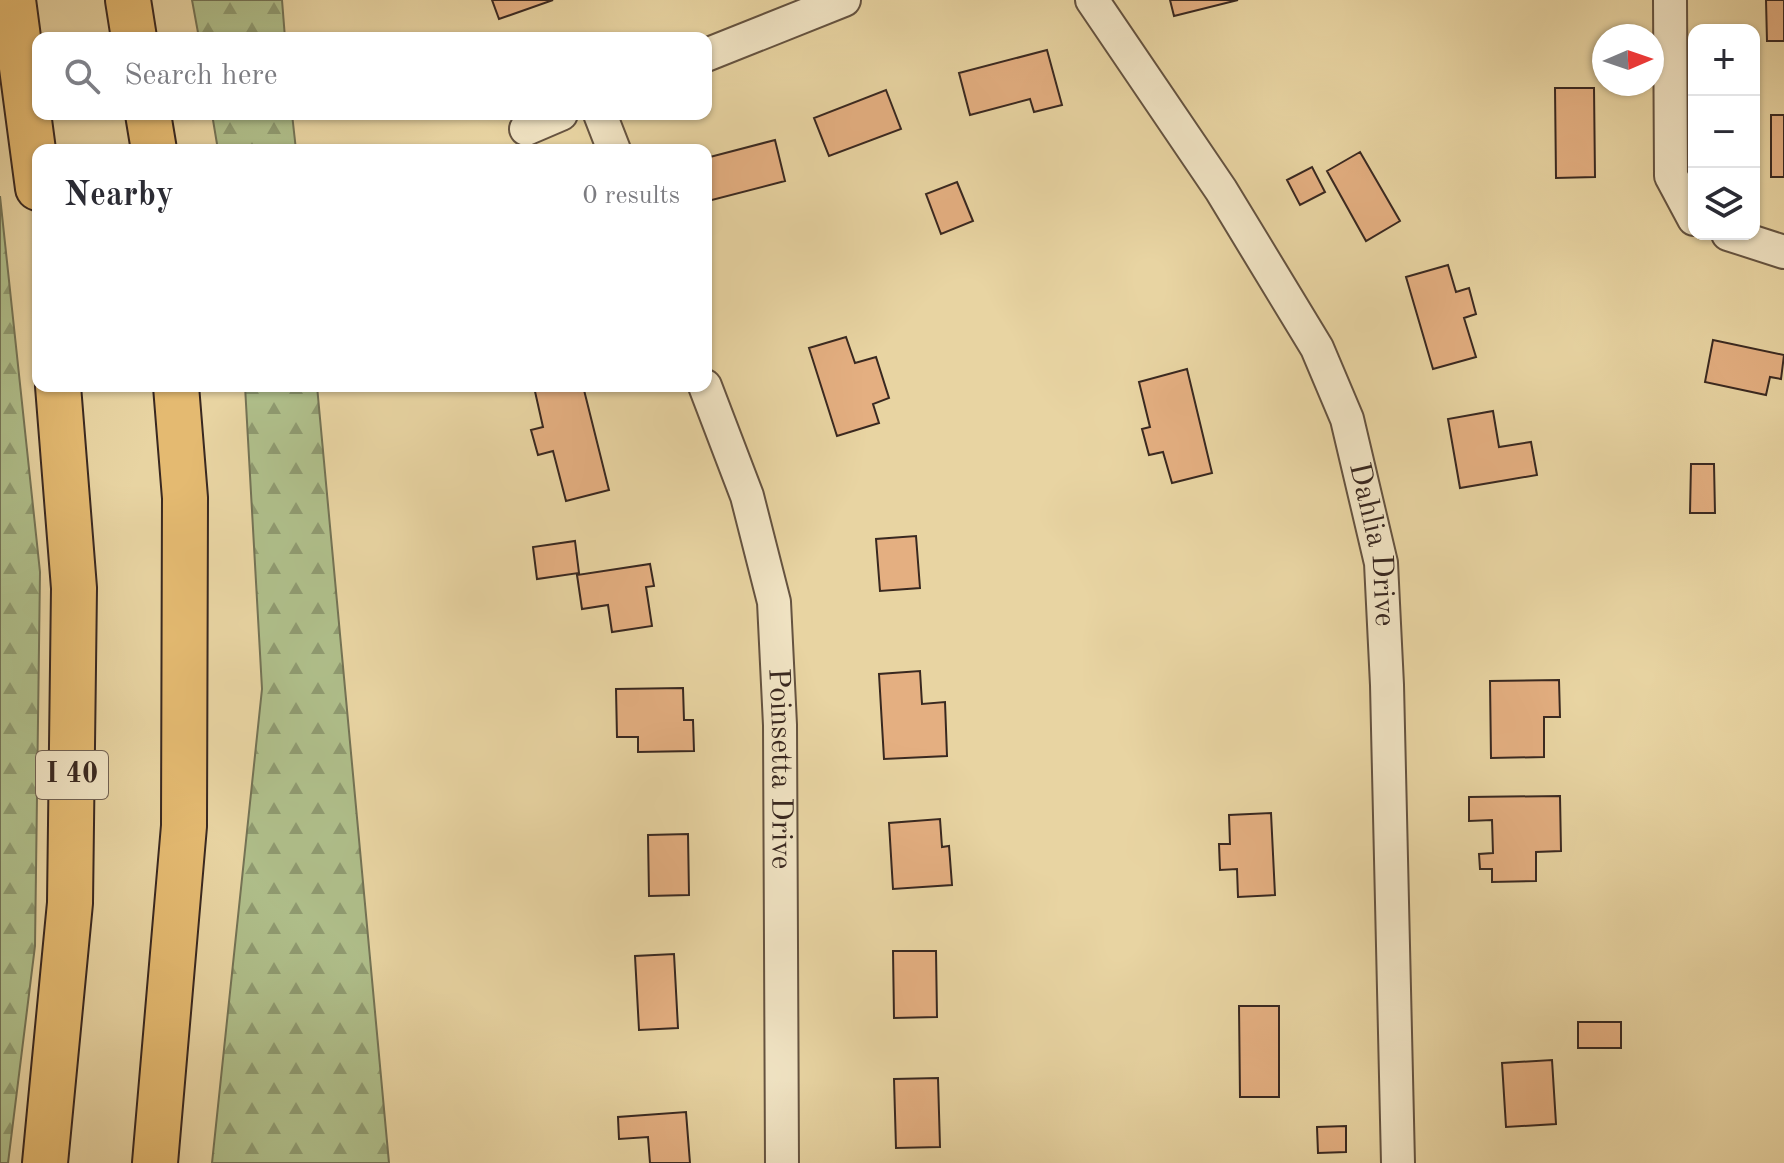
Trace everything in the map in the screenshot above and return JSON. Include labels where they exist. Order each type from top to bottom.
[{"type":"highway","points":[[13,0],[32,144]]},
{"type":"highway","points":[[128,0],[133,32]]},
{"type":"highway","points":[[149,120],[153,144]]},
{"type":"highway","name":"I 40","points":[[45,1163],[70,903],[74,588],[58,392]]},
{"type":"highway","points":[[155,1163],[184,826],[185,498],[176,392]]},
{"type":"street","points":[[712,53],[844,0]]},
{"type":"street","name":"Dahlia Drive","points":[[1092,0],[1245,229],[1317,348],[1347,419],[1381,563],[1387,685],[1398,1163]]},
{"type":"street","points":[[1670,0],[1671,176],[1688,208]]},
{"type":"street","points":[[526,129],[547,120]]},
{"type":"street","points":[[602,120],[612,144]]},
{"type":"street","points":[[1747,240],[1784,252]]},
{"type":"street","name":"Poinsetta Drive","points":[[707,392],[747,496],[774,602],[780,725],[782,1163]]},
{"type":"green space","points":[[192,0],[282,0],[285,32],[198,32]]},
{"type":"green space","points":[[213,120],[293,120],[295,144],[217,144]]},
{"type":"green space","points":[[0,196],[40,572],[35,946],[8,1163],[0,1163]]},
{"type":"green space","points":[[245,392],[318,392],[389,1163],[212,1163],[262,689]]},
{"type":"building","points":[[492,0],[553,0],[499,19]]},
{"type":"building","points":[[1170,0],[1238,0],[1174,16]]},
{"type":"building","points":[[1766,0],[1784,0],[1784,41],[1767,41]]},
{"type":"building","points":[[1047,50],[1062,105],[1034,112],[1030,99],[970,115],[959,73]]},
{"type":"building","points":[[1555,88],[1592,88],[1595,177],[1556,178]]},
{"type":"building","points":[[886,90],[901,129],[829,156],[814,118]]},
{"type":"building","points":[[1771,115],[1784,115],[1784,177],[1771,177]]},
{"type":"building","points":[[775,140],[785,181],[712,200],[712,156]]},
{"type":"building","points":[[1360,152],[1400,221],[1366,241],[1327,171]]},
{"type":"building","points":[[1312,167],[1325,192],[1300,205],[1287,180]]},
{"type":"building","points":[[957,182],[973,221],[941,234],[926,194]]},
{"type":"building","points":[[1448,265],[1456,292],[1469,288],[1476,314],[1464,318],[1476,357],[1433,369],[1406,277]]},
{"type":"building","points":[[846,337],[855,363],[876,357],[889,398],[873,404],[879,423],[837,436],[809,348]]},
{"type":"building","points":[[1713,340],[1784,355],[1781,379],[1770,377],[1766,395],[1705,382]]},
{"type":"building","points":[[1187,369],[1212,473],[1172,483],[1163,452],[1149,455],[1142,429],[1150,427],[1139,382]]},
{"type":"building","points":[[535,392],[584,392],[609,490],[566,501],[553,451],[538,455],[531,430],[543,427]]},
{"type":"building","points":[[1493,411],[1499,447],[1531,442],[1537,475],[1460,488],[1448,419]]},
{"type":"building","points":[[1691,464],[1714,464],[1715,513],[1690,513]]},
{"type":"building","points":[[916,536],[920,588],[880,591],[876,539]]},
{"type":"building","points":[[575,541],[579,573],[537,579],[533,547]]},
{"type":"building","points":[[650,564],[654,586],[646,587],[652,626],[612,632],[608,605],[582,609],[577,575]]},
{"type":"building","points":[[920,671],[922,704],[945,702],[947,756],[884,759],[879,674]]},
{"type":"building","points":[[1559,680],[1560,717],[1544,717],[1544,757],[1491,758],[1490,681]]},
{"type":"building","points":[[683,688],[684,720],[693,720],[694,751],[638,752],[638,737],[617,737],[616,689]]},
{"type":"building","points":[[1560,796],[1561,851],[1536,852],[1536,881],[1492,882],[1492,869],[1480,869],[1479,854],[1493,853],[1492,820],[1469,821],[1469,797]]},
{"type":"building","points":[[1271,813],[1275,895],[1238,897],[1237,869],[1220,870],[1219,844],[1230,844],[1229,815]]},
{"type":"building","points":[[940,819],[942,847],[949,846],[952,885],[893,889],[889,823]]},
{"type":"building","points":[[688,834],[689,895],[649,896],[648,835]]},
{"type":"building","points":[[893,951],[936,951],[937,1017],[894,1018]]},
{"type":"building","points":[[674,954],[678,1028],[639,1030],[635,956]]},
{"type":"building","points":[[1239,1006],[1279,1006],[1279,1097],[1240,1097]]},
{"type":"building","points":[[1578,1022],[1621,1022],[1621,1048],[1578,1048]]},
{"type":"building","points":[[1552,1060],[1556,1124],[1506,1127],[1502,1063]]},
{"type":"building","points":[[938,1078],[940,1147],[896,1148],[894,1079]]},
{"type":"building","points":[[686,1112],[690,1163],[650,1163],[648,1137],[619,1139],[618,1117]]},
{"type":"building","points":[[1346,1126],[1346,1152],[1318,1153],[1317,1127]]}]
